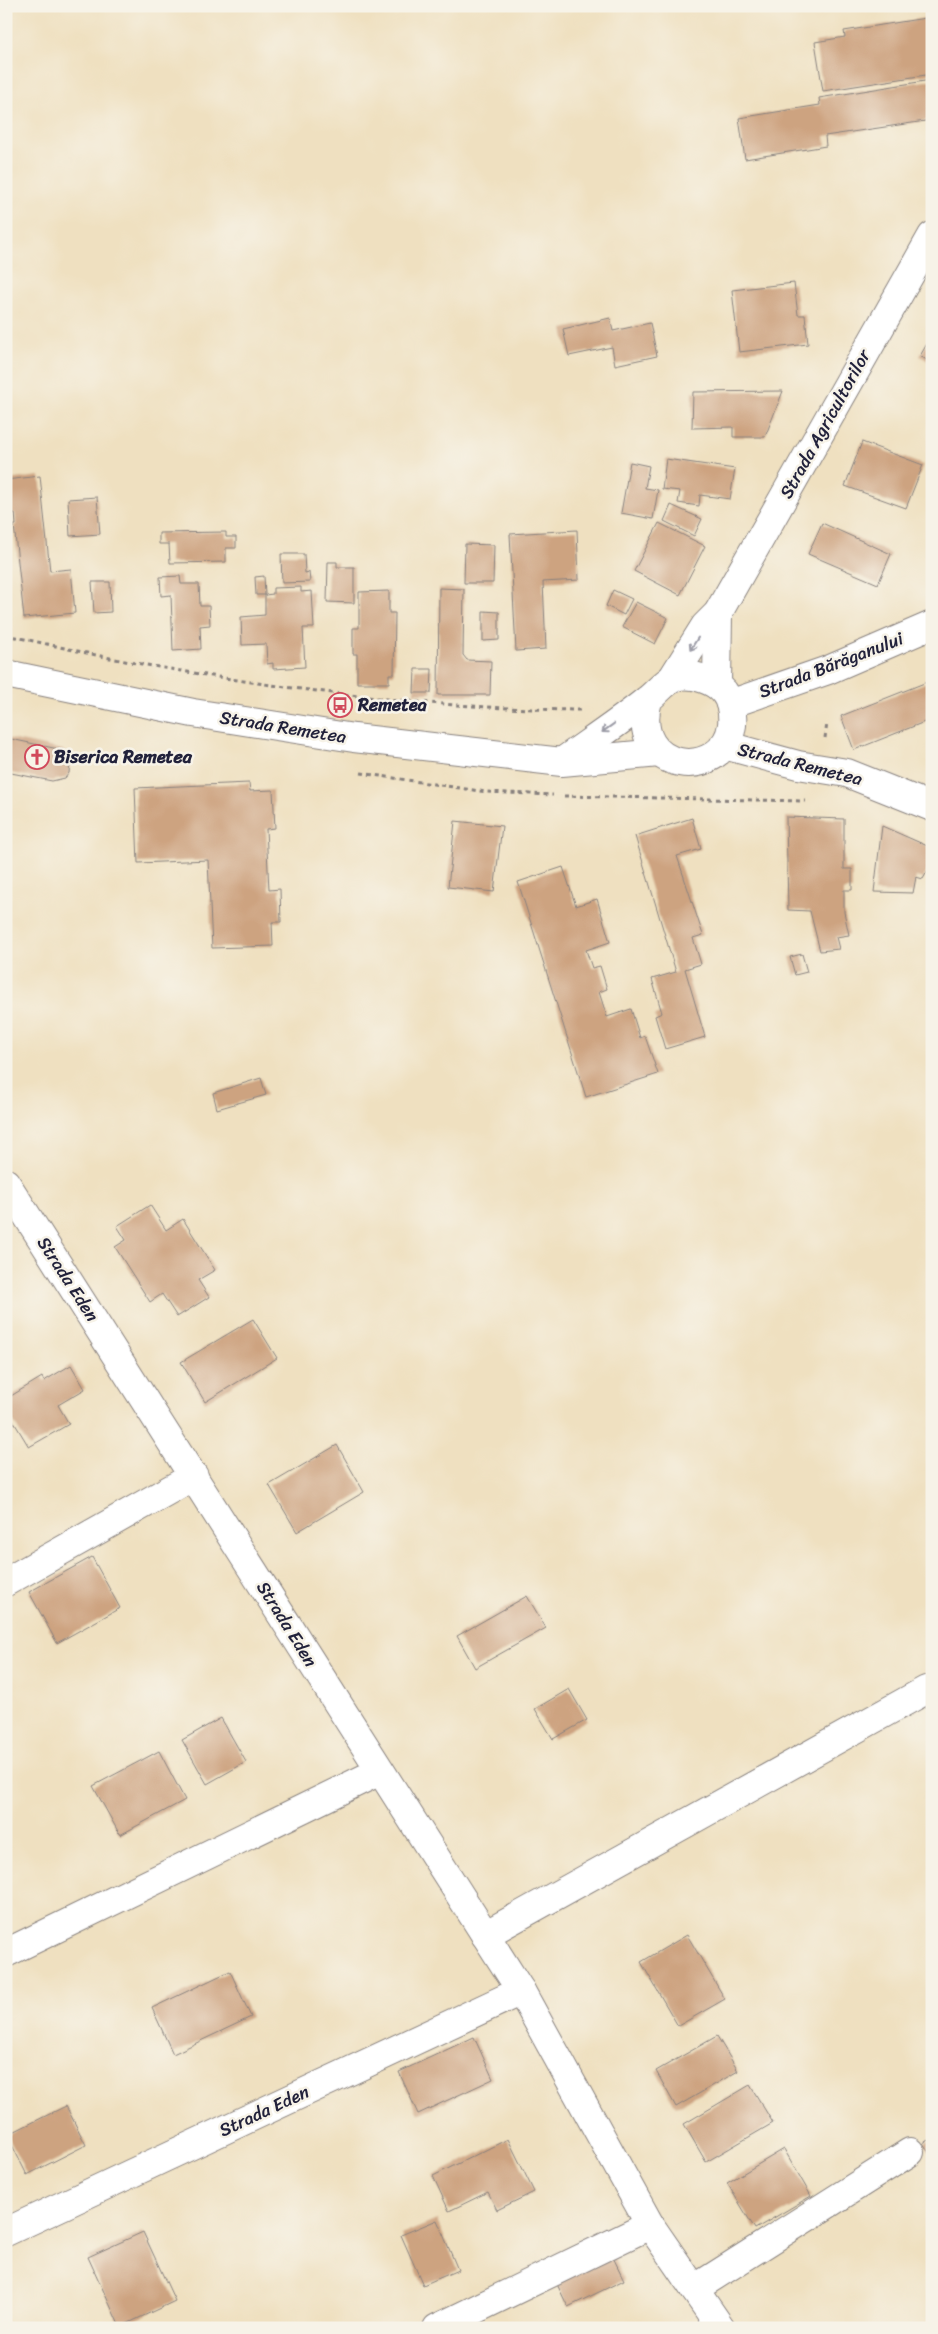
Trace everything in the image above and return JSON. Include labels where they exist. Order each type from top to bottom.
[{"type":"street","name":"Strada Agricultorilor","points":[[673,677],[705,626],[718,613],[932,236]]},
{"type":"street","name":"Strada Agricultorilor","points":[[718,613],[723,694]]},
{"type":"street","name":"Strada Bărăganului","points":[[723,694],[828,670],[932,625]]},
{"type":"street","name":"Strada Remetea","points":[[6,674],[194,713],[354,738],[562,762],[659,753]]},
{"type":"street","points":[[562,762],[648,700],[673,677],[691,674],[723,694],[732,718],[731,732],[724,745],[707,758],[686,763],[672,760],[659,753],[650,742],[645,728],[644,714],[648,700]]},
{"type":"street","name":"Strada Remetea","points":[[724,745],[798,764],[847,773],[932,807]]},
{"type":"street","name":"Strada Eden","points":[[6,1184],[521,1991],[650,2225],[721,2328]]},
{"type":"street","points":[[6,1582],[194,1476]]},
{"type":"street","points":[[485,1935],[926,1690]]},
{"type":"street","points":[[6,1953],[380,1772]]},
{"type":"street","name":"Strada Eden","points":[[6,2232],[521,1991]]},
{"type":"street","points":[[694,2289],[910,2152]]},
{"type":"street","points":[[437,2328],[650,2225]]},
{"type":"path","points":[[6,635],[146,665],[361,697],[547,710],[584,710]]},
{"type":"path","points":[[486,792],[630,798],[813,801]]},
{"type":"building","points":[[932,17],[932,74],[823,91],[815,42],[845,37],[844,31]]},
{"type":"building","points":[[931,80],[932,120],[825,136],[826,146],[745,159],[739,118],[820,105],[819,98]]},
{"type":"building","points":[[794,283],[798,315],[805,315],[808,344],[739,352],[732,290]]},
{"type":"building","points":[[610,318],[613,331],[650,323],[657,356],[615,365],[612,347],[569,356],[563,329]]},
{"type":"building","points":[[932,335],[932,363],[920,356]]},
{"type":"building","points":[[783,391],[765,437],[733,437],[733,427],[692,428],[693,392]]},
{"type":"building","points":[[862,442],[923,465],[906,508],[845,486]]},
{"type":"building","points":[[666,459],[735,469],[730,499],[700,495],[699,506],[678,503],[680,491],[662,489]]},
{"type":"building","points":[[630,462],[649,466],[645,488],[658,490],[653,519],[621,513]]},
{"type":"building","points":[[40,476],[50,571],[71,569],[75,613],[24,618],[14,525],[16,525],[15,513],[6,514],[6,480]]},
{"type":"building","points":[[97,497],[100,534],[70,536],[68,499]]},
{"type":"building","points":[[671,505],[702,519],[694,536],[664,521]]},
{"type":"building","points":[[659,523],[705,546],[680,595],[634,571]]},
{"type":"building","points":[[822,523],[891,554],[878,584],[808,554]]},
{"type":"building","points":[[577,530],[579,580],[543,582],[546,649],[516,651],[510,534]]},
{"type":"building","points":[[226,532],[226,537],[236,537],[236,548],[226,548],[226,562],[170,563],[169,544],[159,544],[159,533]]},
{"type":"building","points":[[465,544],[494,545],[493,583],[464,583]]},
{"type":"building","points":[[281,554],[304,554],[305,573],[309,572],[310,582],[282,583]]},
{"type":"building","points":[[328,562],[337,562],[337,567],[354,567],[354,603],[327,602]]},
{"type":"building","points":[[180,576],[181,584],[199,584],[200,606],[209,606],[210,625],[200,626],[201,649],[173,651],[171,595],[161,596],[160,577]]},
{"type":"building","points":[[264,576],[265,595],[256,595],[255,577]]},
{"type":"building","points":[[92,582],[110,582],[111,612],[94,613]]},
{"type":"building","points":[[301,587],[301,592],[312,591],[314,628],[303,628],[305,667],[273,669],[273,663],[267,664],[266,644],[242,645],[241,617],[265,615],[265,595],[273,594],[273,588]]},
{"type":"building","points":[[439,588],[464,589],[463,655],[467,660],[491,661],[490,695],[438,695]]},
{"type":"building","points":[[613,590],[632,599],[624,615],[606,606]]},
{"type":"building","points":[[389,591],[389,613],[395,613],[394,674],[389,674],[389,683],[357,683],[357,654],[353,654],[353,628],[359,628],[359,592]]},
{"type":"building","points":[[636,602],[668,618],[655,644],[622,627]]},
{"type":"building","points":[[483,611],[499,612],[499,640],[483,641]]},
{"type":"building","points":[[415,669],[432,669],[431,693],[414,693]]},
{"type":"building","points":[[932,680],[932,719],[854,750],[841,716]]},
{"type":"building","name":"Biserica Remetea","points":[[6,738],[63,750],[70,760],[69,773],[65,778],[52,781],[6,772]]},
{"type":"building","points":[[249,783],[250,791],[273,790],[275,828],[266,829],[269,890],[280,889],[281,922],[272,922],[273,946],[212,948],[208,860],[138,863],[135,788]]},
{"type":"building","points":[[786,817],[844,819],[844,869],[852,869],[852,890],[844,890],[844,912],[849,935],[836,937],[839,949],[820,951],[810,911],[788,910]]},
{"type":"building","points":[[692,818],[701,849],[677,856],[703,935],[693,938],[701,964],[685,969],[705,1037],[665,1049],[655,1016],[662,1013],[652,979],[676,972],[635,836]]},
{"type":"building","points":[[455,821],[502,826],[494,892],[448,887]]},
{"type":"building","points":[[882,826],[932,848],[932,863],[923,879],[916,877],[913,893],[874,892]]},
{"type":"building","points":[[563,867],[576,906],[597,899],[610,942],[586,950],[592,968],[600,966],[607,989],[599,992],[607,1017],[631,1009],[640,1038],[645,1036],[658,1074],[586,1097],[518,882]]},
{"type":"building","points":[[802,954],[807,972],[795,975],[790,957]]},
{"type":"building","points":[[261,1078],[266,1095],[217,1109],[213,1093]]},
{"type":"building","points":[[150,1205],[166,1230],[183,1219],[215,1270],[198,1280],[209,1297],[177,1317],[162,1294],[150,1302],[115,1247],[126,1240],[117,1226]]},
{"type":"building","points":[[253,1319],[277,1358],[205,1402],[181,1362]]},
{"type":"building","points":[[71,1365],[85,1389],[58,1405],[69,1424],[29,1447],[6,1409],[6,1399],[42,1377],[44,1381]]},
{"type":"building","points":[[337,1445],[364,1492],[297,1532],[269,1485]]},
{"type":"building","points":[[92,1557],[120,1608],[57,1643],[29,1592]]},
{"type":"building","points":[[527,1596],[546,1628],[475,1668],[457,1636]]},
{"type":"building","points":[[569,1689],[587,1720],[553,1739],[535,1709]]},
{"type":"building","points":[[221,1718],[246,1762],[207,1784],[182,1740]]},
{"type":"building","points":[[159,1751],[185,1800],[120,1835],[93,1786]]},
{"type":"building","points":[[687,1935],[725,1999],[678,2026],[641,1962]]},
{"type":"building","points":[[230,1971],[251,2017],[173,2054],[152,2008]]},
{"type":"building","points":[[717,2036],[738,2071],[676,2107],[656,2071]]},
{"type":"building","points":[[474,2037],[493,2079],[418,2114],[399,2072]]},
{"type":"building","points":[[750,2085],[773,2123],[706,2162],[684,2124]]},
{"type":"building","points":[[66,2106],[86,2145],[27,2175],[7,2135]]},
{"type":"building","points":[[932,2138],[932,2157],[923,2143]]},
{"type":"building","points":[[508,2139],[534,2192],[497,2210],[488,2192],[449,2211],[433,2176]]},
{"type":"building","points":[[784,2149],[811,2196],[755,2229],[727,2183]]},
{"type":"building","points":[[437,2220],[458,2270],[423,2285],[401,2235]]},
{"type":"building","points":[[143,2232],[175,2301],[120,2327],[88,2257]]},
{"type":"building","points":[[611,2253],[624,2280],[568,2307],[555,2280]]},
{"type":"place","name":"Remetea","points":[[340,705]]},
{"type":"place","name":"Biserica Remetea","points":[[37,757]]}]
